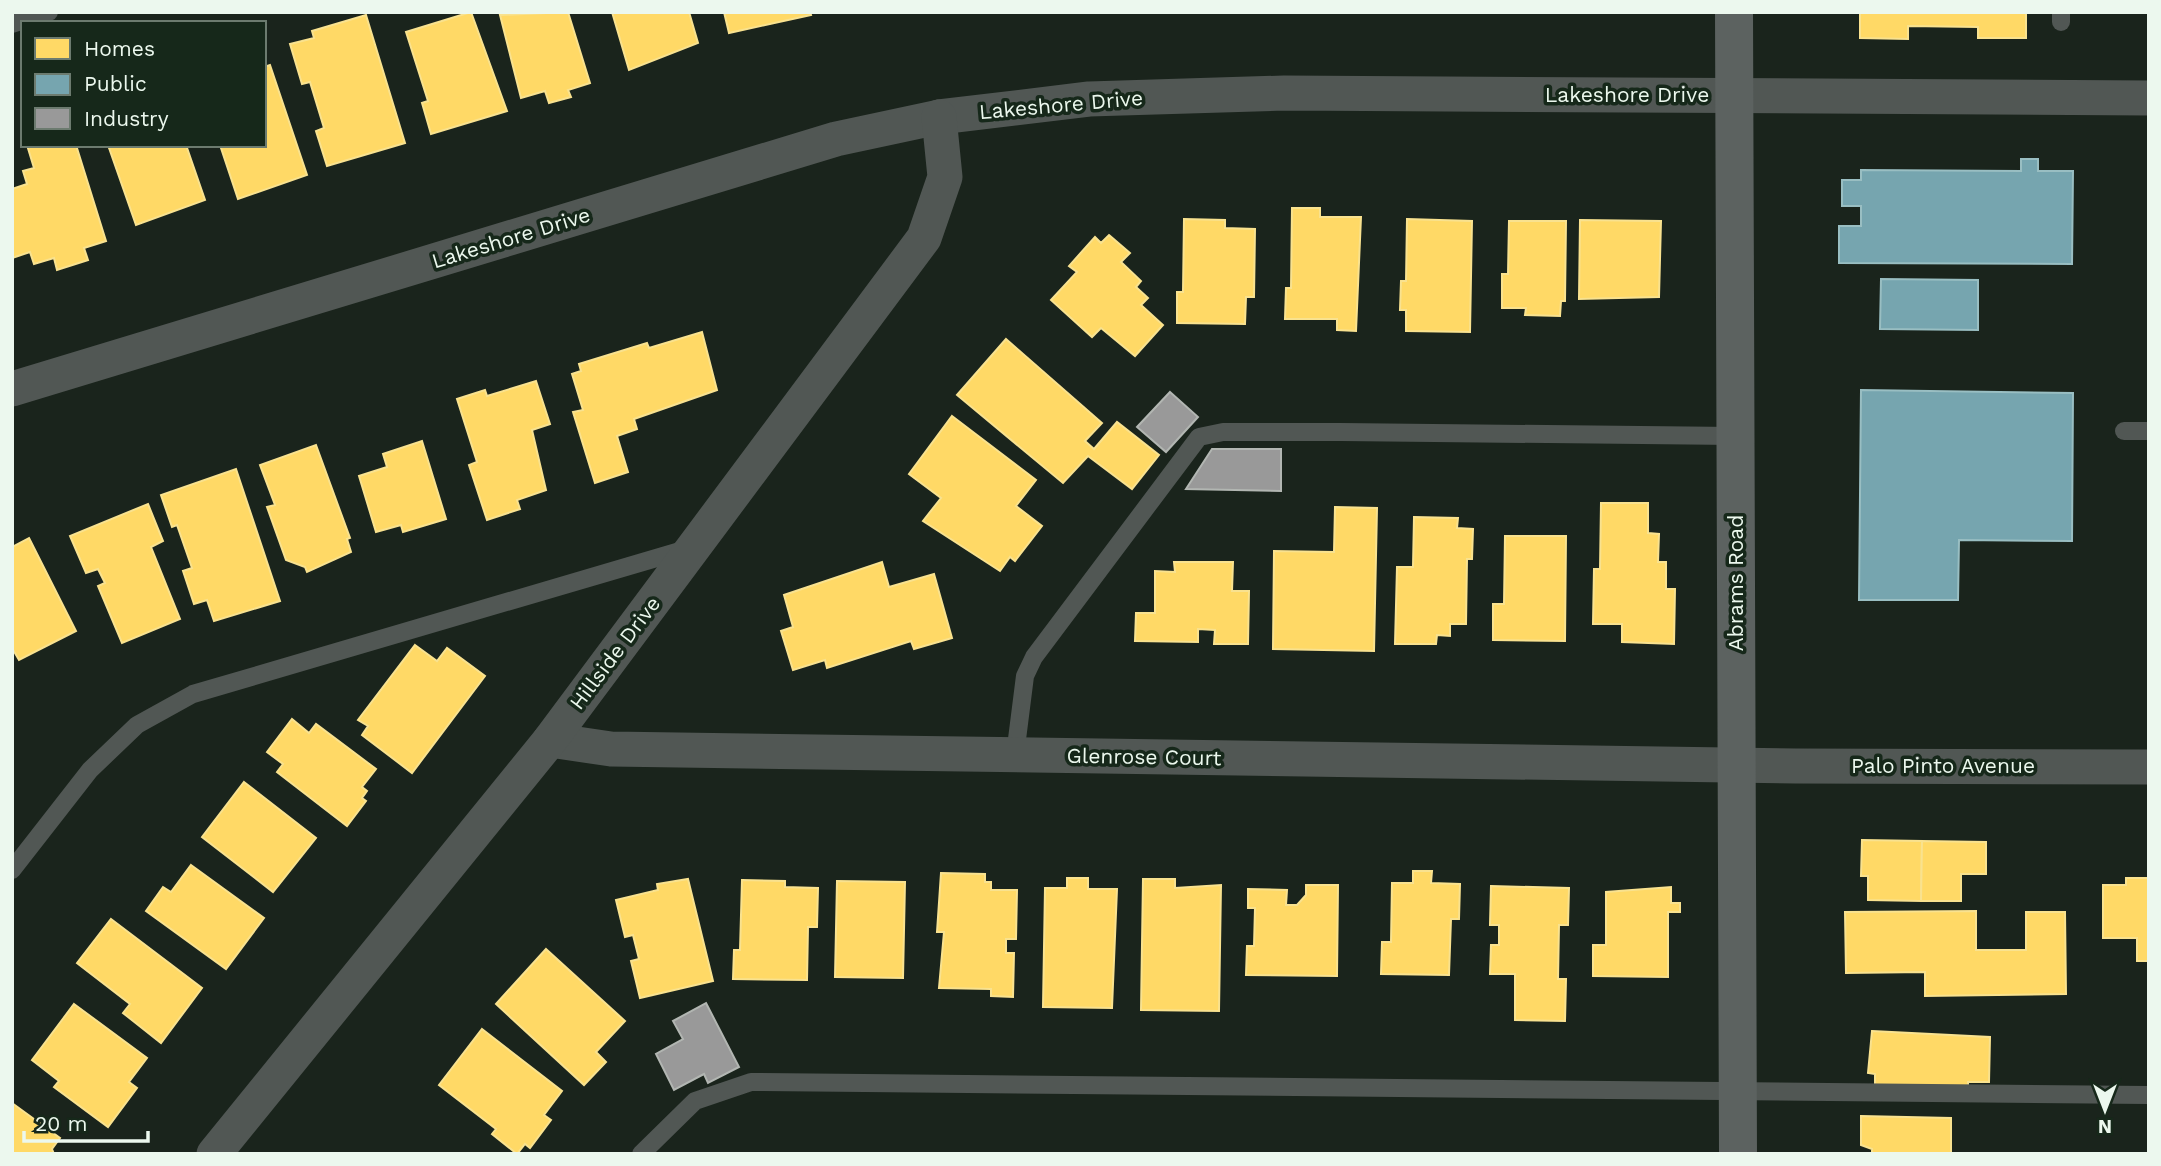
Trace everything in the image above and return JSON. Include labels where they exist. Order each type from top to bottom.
[{"type":"main road","name":"Abrams Road","points":[[1734,12],[1732,96],[1738,1154]]},
{"type":"street","name":"Lakeshore Drive","points":[[12,389],[836,139],[939,117],[1089,99],[1284,93],[2149,98]]},
{"type":"street","name":"Hillside Drive","points":[[214,1154],[550,740],[924,238],[945,177],[939,117]]},
{"type":"street","name":"Glenrose Court","points":[[550,740],[611,749],[1737,766]]},
{"type":"street","name":"Palo Pinto Avenue","points":[[1737,766],[2149,766]]},
{"type":"lane","points":[[21,21],[49,12]]},
{"type":"lane","points":[[2124,431],[2149,431]]},
{"type":"lane","points":[[1015,755],[1025,676],[1034,657],[1199,437],[1223,432],[1735,436]]},
{"type":"lane","points":[[12,870],[90,770],[137,725],[193,694],[694,547]]},
{"type":"lane","points":[[641,1154],[695,1101],[751,1082],[2149,1095]]},
{"type":"building: Homes","points":[[471,12],[507,111],[431,134],[422,103],[428,101],[406,32]]},
{"type":"building: Homes","points":[[568,12],[590,83],[568,90],[571,97],[549,103],[545,91],[521,98],[500,15]]},
{"type":"building: Homes","points":[[612,12],[689,12],[698,43],[629,70]]},
{"type":"building: Homes","points":[[724,12],[810,12],[811,15],[729,33]]},
{"type":"building: Homes","points":[[1860,12],[2026,12],[2026,38],[1978,38],[1978,27],[1908,26],[1908,39],[1860,38]]},
{"type":"building: Homes","points":[[366,15],[405,143],[327,166],[316,131],[324,128],[310,82],[302,84],[290,44],[314,38],[312,31]]},
{"type":"building: Homes","points":[[270,65],[307,175],[238,199],[221,147],[266,147],[266,66]]},
{"type":"building: Homes","points":[[28,147],[77,147],[106,241],[84,248],[88,260],[57,270],[54,258],[34,264],[30,252],[12,258],[12,189],[27,184],[23,171],[34,168]]},
{"type":"building: Homes","points":[[109,147],[187,147],[205,200],[136,225]]},
{"type":"building: Homes","points":[[1292,208],[1320,208],[1320,217],[1361,217],[1356,331],[1337,330],[1337,319],[1285,319],[1286,288],[1291,288]]},
{"type":"building: Homes","points":[[1184,219],[1225,220],[1225,228],[1255,229],[1254,297],[1246,297],[1245,324],[1177,323],[1177,292],[1183,292]]},
{"type":"building: Homes","points":[[1407,219],[1472,221],[1470,332],[1406,331],[1406,310],[1400,310],[1401,281],[1406,281]]},
{"type":"building: Homes","points":[[1580,220],[1661,221],[1659,297],[1579,299]]},
{"type":"building: Homes","points":[[1509,221],[1566,221],[1565,301],[1561,301],[1560,316],[1525,315],[1526,308],[1502,308],[1502,274],[1508,274]]},
{"type":"building: Homes","points":[[1109,235],[1130,253],[1121,262],[1141,281],[1136,287],[1148,298],[1141,305],[1163,325],[1135,356],[1101,328],[1092,337],[1051,300],[1077,272],[1069,266],[1095,237],[1101,243]]},
{"type":"building: Homes","points":[[702,332],[717,390],[634,419],[637,429],[617,436],[628,472],[595,483],[573,412],[583,410],[572,374],[581,371],[579,364],[647,343],[649,348]]},
{"type":"building: Homes","points":[[1006,339],[1102,423],[1085,441],[1094,449],[1117,422],[1159,455],[1132,489],[1088,456],[1063,483],[957,395]]},
{"type":"building: Homes","points":[[536,381],[550,424],[532,430],[546,490],[517,500],[520,509],[487,520],[469,465],[477,462],[457,399],[485,390],[487,396]]},
{"type":"building: Homes","points":[[952,416],[1036,480],[1016,506],[1042,526],[1015,561],[1010,557],[1000,571],[923,521],[941,498],[909,474]]},
{"type":"building: Homes","points":[[422,441],[446,519],[403,532],[401,525],[376,532],[359,476],[387,467],[383,454]]},
{"type":"building: Homes","points":[[316,445],[350,538],[347,539],[351,552],[307,572],[305,567],[286,560],[267,507],[275,505],[260,465]]},
{"type":"building: Homes","points":[[236,469],[280,601],[214,621],[207,600],[194,604],[183,571],[192,568],[177,525],[172,527],[161,495]]},
{"type":"building: Homes","points":[[1601,503],[1648,503],[1648,533],[1659,534],[1658,562],[1666,562],[1666,589],[1675,589],[1674,644],[1622,642],[1622,624],[1593,624],[1594,569],[1600,569]]},
{"type":"building: Homes","points":[[148,504],[163,541],[151,547],[180,619],[122,643],[98,586],[105,583],[98,569],[86,573],[70,536]]},
{"type":"building: Homes","points":[[1335,507],[1377,508],[1374,651],[1273,649],[1274,551],[1334,552]]},
{"type":"building: Homes","points":[[1414,517],[1458,518],[1457,528],[1473,529],[1472,559],[1467,559],[1466,624],[1450,624],[1450,636],[1437,635],[1436,644],[1395,644],[1397,567],[1413,567]]},
{"type":"building: Homes","points":[[1505,536],[1566,536],[1565,641],[1493,640],[1493,604],[1504,604]]},
{"type":"building: Homes","points":[[29,538],[76,631],[19,660],[12,648],[12,547]]},
{"type":"building: Homes","points":[[882,562],[889,587],[934,574],[952,638],[914,649],[911,641],[827,668],[825,660],[793,670],[781,631],[793,627],[784,595]]},
{"type":"building: Homes","points":[[1174,562],[1233,562],[1232,591],[1249,591],[1248,644],[1214,644],[1215,630],[1198,629],[1198,642],[1135,641],[1136,613],[1155,613],[1155,571],[1175,572]]},
{"type":"building: Homes","points":[[415,645],[437,661],[447,648],[485,676],[412,773],[362,735],[368,726],[358,720]]},
{"type":"building: Homes","points":[[292,719],[309,733],[316,724],[376,769],[362,787],[367,791],[362,798],[366,801],[347,826],[277,772],[283,764],[267,752]]},
{"type":"building: Homes","points":[[244,782],[316,838],[273,892],[202,837]]},
{"type":"building: Homes","points":[[1862,840],[1922,841],[1921,901],[1868,900],[1868,876],[1861,876]]},
{"type":"building: Homes","points":[[1922,841],[1986,842],[1986,874],[1961,874],[1961,901],[1921,901]]},
{"type":"building: Homes","points":[[191,865],[264,918],[226,969],[146,911],[163,887],[171,892]]},
{"type":"building: Homes","points":[[1413,871],[1432,871],[1431,883],[1460,884],[1459,919],[1451,919],[1449,975],[1381,974],[1382,942],[1391,942],[1392,883],[1413,883]]},
{"type":"building: Homes","points":[[941,873],[985,874],[985,882],[991,882],[991,890],[1017,890],[1016,939],[1006,939],[1006,953],[1014,953],[1013,997],[991,996],[991,989],[939,988],[944,932],[937,932]]},
{"type":"building: Homes","points":[[1067,878],[1088,878],[1088,889],[1117,889],[1112,1008],[1043,1007],[1045,888],[1067,888]]},
{"type":"building: Homes","points":[[2126,878],[2149,878],[2149,961],[2137,961],[2137,938],[2103,938],[2103,885],[2126,885]]},
{"type":"building: Homes","points":[[688,879],[713,981],[640,998],[631,961],[639,959],[633,935],[625,937],[616,900],[658,890],[657,884]]},
{"type":"building: Homes","points":[[1143,879],[1175,879],[1175,888],[1221,885],[1219,1011],[1141,1010]]},
{"type":"building: Homes","points":[[742,880],[785,881],[785,887],[818,888],[817,927],[808,927],[807,980],[733,979],[734,950],[740,950]]},
{"type":"building: Homes","points":[[837,881],[905,882],[903,978],[835,977]]},
{"type":"building: Homes","points":[[1306,885],[1338,885],[1337,976],[1246,975],[1247,946],[1254,946],[1255,908],[1248,908],[1248,889],[1287,890],[1286,905],[1297,905],[1306,895]]},
{"type":"building: Homes","points":[[1491,886],[1569,888],[1568,925],[1559,925],[1558,979],[1566,979],[1565,1021],[1515,1020],[1515,974],[1490,974],[1491,945],[1499,945],[1499,925],[1490,925]]},
{"type":"building: Homes","points":[[1671,887],[1671,903],[1680,903],[1680,912],[1668,912],[1668,977],[1593,976],[1593,945],[1606,945],[1606,892]]},
{"type":"building: Homes","points":[[1976,911],[1976,950],[2026,950],[2026,912],[2065,912],[2066,994],[1925,996],[1925,972],[1846,973],[1845,912]]},
{"type":"building: Homes","points":[[111,919],[202,988],[161,1043],[123,1013],[130,1004],[77,963]]},
{"type":"building: Homes","points":[[546,949],[625,1021],[596,1052],[606,1062],[584,1085],[496,1004]]},
{"type":"building: Homes","points":[[74,1004],[147,1058],[129,1082],[137,1088],[108,1127],[54,1087],[59,1081],[32,1060]]},
{"type":"building: Homes","points":[[482,1029],[562,1091],[544,1115],[551,1120],[530,1148],[525,1144],[517,1154],[492,1134],[496,1129],[439,1085]]},
{"type":"building: Homes","points":[[1872,1031],[1990,1037],[1989,1082],[1968,1082],[1968,1092],[1875,1091],[1875,1074],[1868,1073]]},
{"type":"building: Homes","points":[[12,1103],[60,1138],[52,1149],[54,1154],[12,1154]]},
{"type":"building: Homes","points":[[1861,1116],[1951,1118],[1951,1154],[1872,1154],[1872,1149],[1861,1145]]},
{"type":"building: Public","points":[[2021,159],[2038,159],[2038,171],[2073,171],[2072,264],[1839,263],[1839,226],[1861,226],[1861,206],[1842,206],[1842,180],[1861,180],[1861,170],[2021,171]]},
{"type":"building: Public","points":[[1881,279],[1978,280],[1978,330],[1880,329]]},
{"type":"building: Public","points":[[1861,390],[2073,393],[2072,541],[1959,540],[1958,600],[1859,600]]},
{"type":"building: Industry","points":[[1170,392],[1198,417],[1166,452],[1137,427]]},
{"type":"building: Industry","points":[[1212,449],[1281,449],[1281,491],[1186,489]]},
{"type":"building: Industry","points":[[706,1003],[739,1067],[708,1083],[704,1074],[674,1090],[656,1054],[683,1039],[673,1021]]}]
